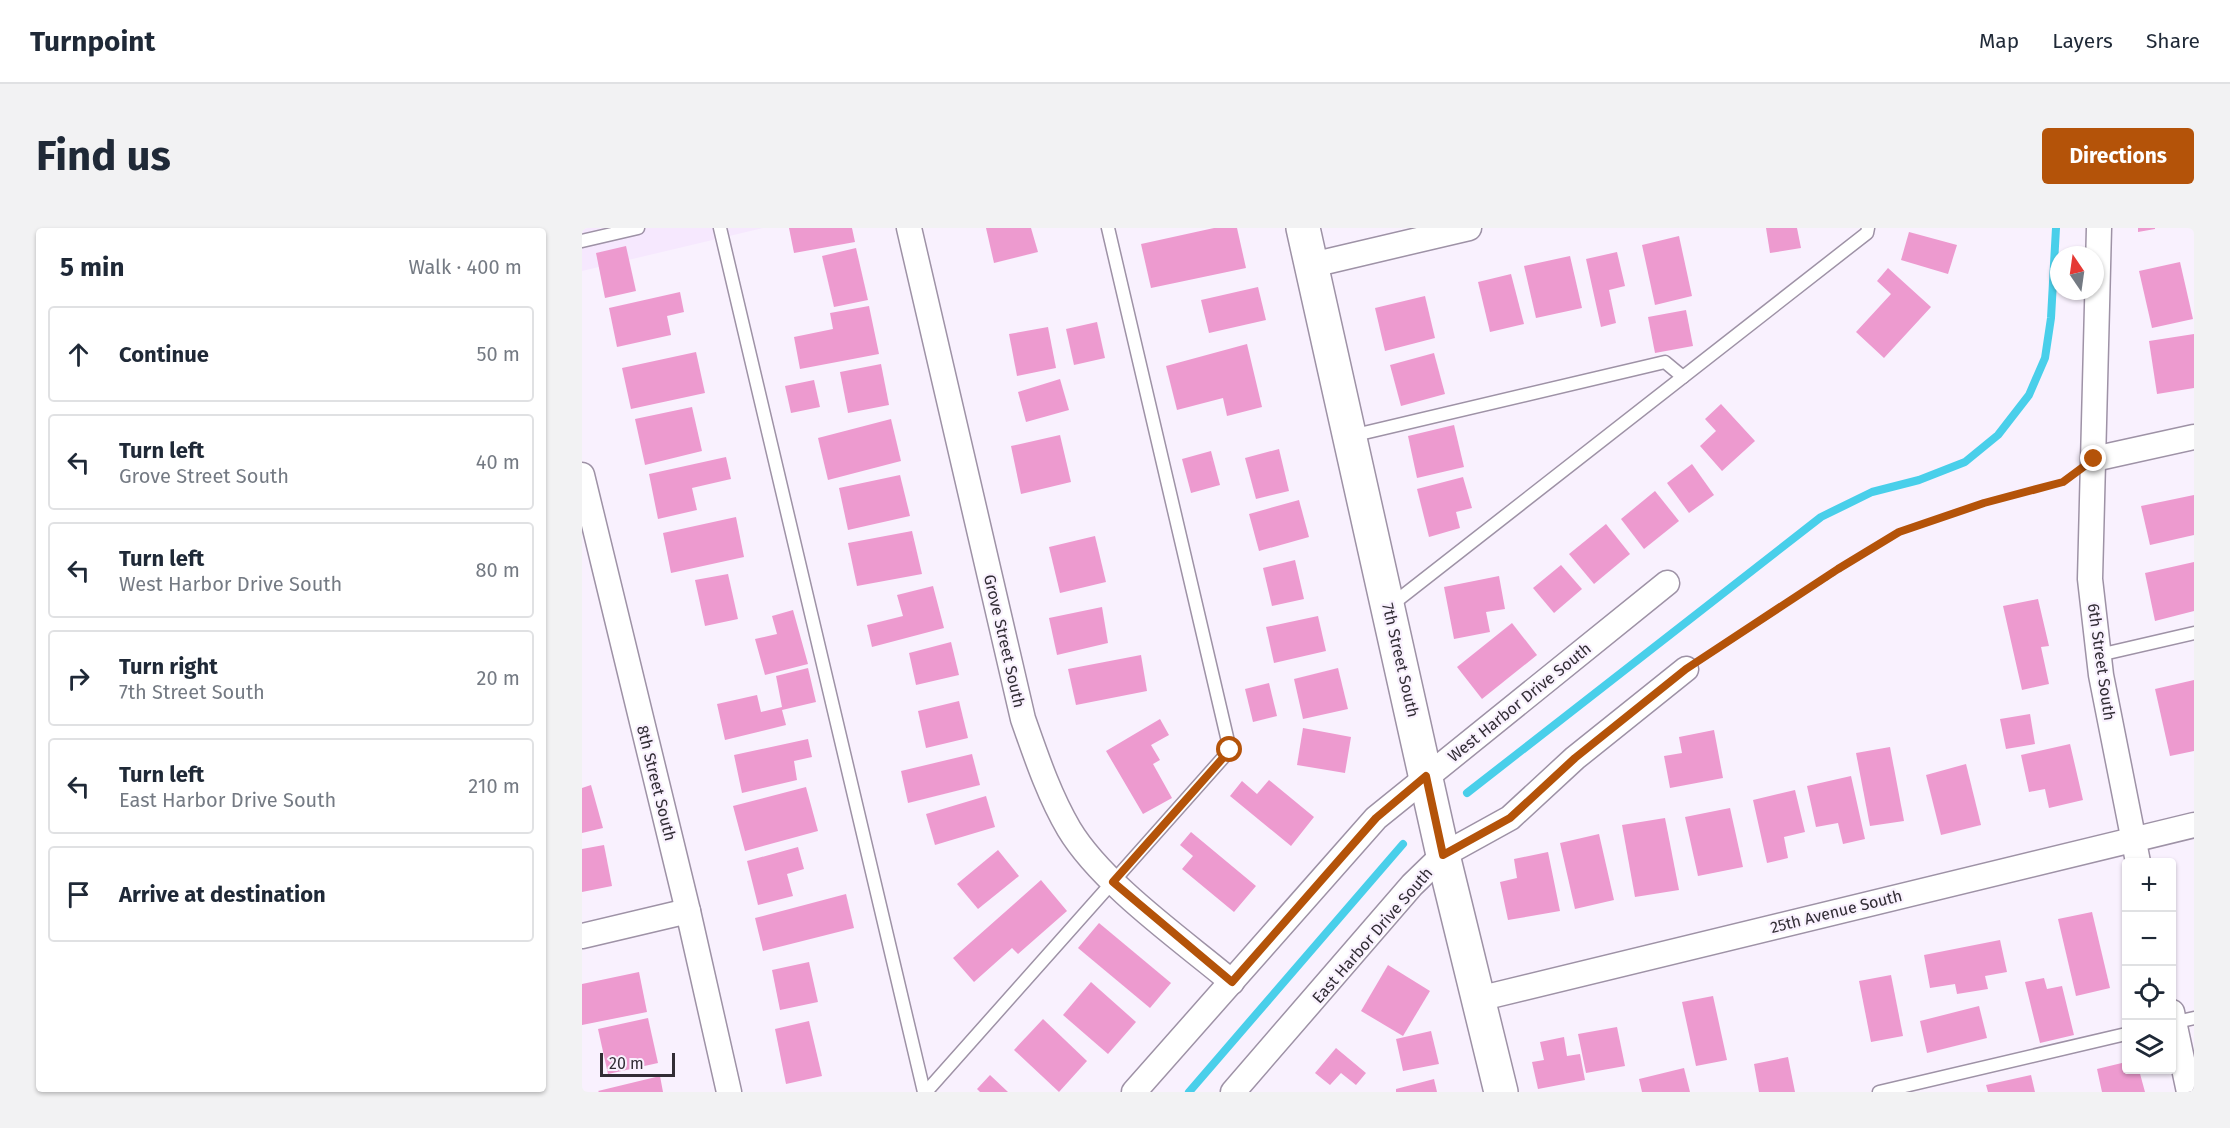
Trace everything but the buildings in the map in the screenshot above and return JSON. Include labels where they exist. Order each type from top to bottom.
[{"type":"street","name":"Grove Street South","points":[[909,228],[1023,719],[1043,776],[1070,830],[1113,882],[1232,982]]},
{"type":"street","name":"7th Street South","points":[[1303,228],[1443,855],[1501,1092]]},
{"type":"street","points":[[1312,265],[1469,228]]},
{"type":"street","points":[[2099,228],[2094,459],[2194,437]]},
{"type":"street","name":"6th Street South","points":[[2094,459],[2090,579],[2099,655],[2137,858]]},
{"type":"street","name":"8th Street South","points":[[582,475],[688,910],[729,1092]]},
{"type":"street","name":"West Harbor Drive South","points":[[1134,1092],[1376,818],[1667,583]]},
{"type":"street","name":"East Harbor Drive South","points":[[1233,1092],[1412,885],[1443,855],[1510,818],[1575,758],[1686,669]]},
{"type":"street","name":"25th Avenue South","points":[[1478,999],[2194,825]]},
{"type":"street","points":[[582,936],[688,910]]},
{"type":"street","points":[[2178,1019],[2189,1092]]},
{"type":"lane","points":[[582,241],[638,228]]},
{"type":"lane","points":[[720,228],[925,1092]]},
{"type":"lane","points":[[925,1092],[1230,750],[1108,228]]},
{"type":"lane","points":[[1389,606],[1867,233],[1868,228]]},
{"type":"lane","points":[[1350,436],[1665,362],[1683,377]]},
{"type":"lane","points":[[2099,655],[2194,633]]},
{"type":"lane","points":[[1879,1092],[2122,1035]]},
{"type":"path","points":[[1686,669],[1899,532],[1984,503],[2063,482],[2094,459]]},
{"type":"shaded area","points":[[582,228],[763,228],[582,271]]},
{"type":"waterway","points":[[1467,793],[1821,517],[1872,492],[1919,480],[1965,462],[1998,435],[2029,395],[2045,358],[2051,318],[2056,228]]},
{"type":"waterway","points":[[1189,1092],[1403,844]]},
{"type":"route","points":[[1230,750],[1113,882],[1232,982],[1376,818],[1426,776],[1443,855],[1510,818],[1575,758],[1686,669],[1838,569],[1899,532],[1984,503],[2063,482],[2094,459]]}]
